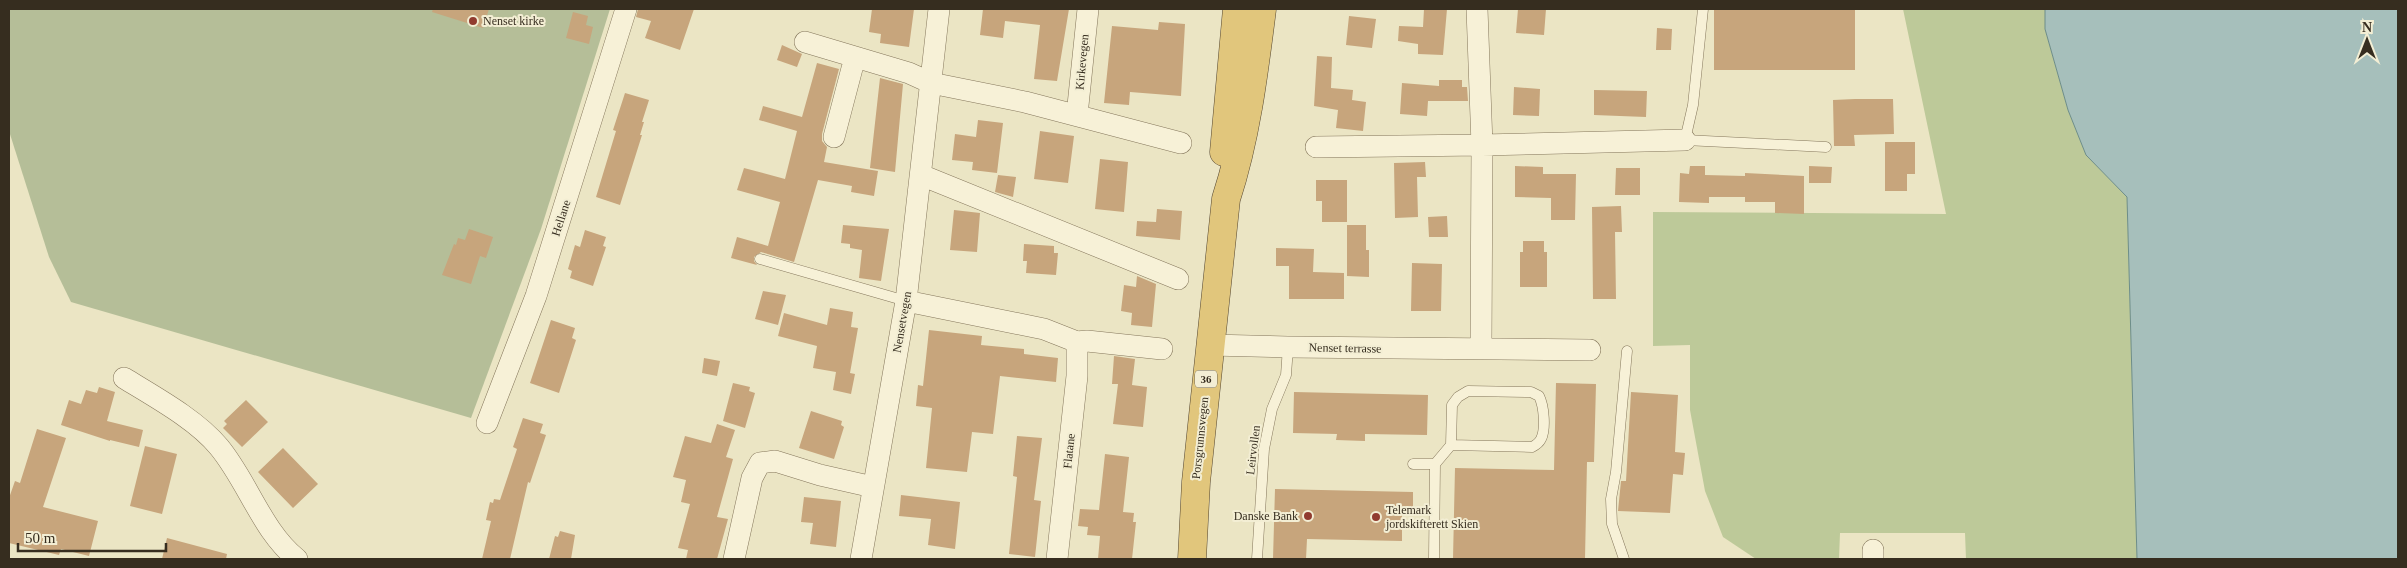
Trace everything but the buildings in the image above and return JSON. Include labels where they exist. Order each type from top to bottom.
[{"type":"highway","name":"Porsgrunnsvegen","points":[[1226,199],[1222,166],[1237,9]]},
{"type":"highway","name":"Porsgrunnsvegen","points":[[1192,559],[1196,482],[1226,199],[1237,166],[1246,122],[1262,9]]},
{"type":"street","name":"Hellane","points":[[487,423],[536,296],[626,9]]},
{"type":"street","name":"Nensetvegen","points":[[861,559],[906,301],[939,9]]},
{"type":"street","name":"Kirkevegen","points":[[1077,116],[1088,9]]},
{"type":"street","points":[[1477,9],[1482,145],[1481,348]]},
{"type":"street","points":[[805,42],[909,73],[931,83],[1025,102],[1181,143]]},
{"type":"street","points":[[834,137],[855,57]]},
{"type":"street","points":[[1316,147],[1685,140]]},
{"type":"street","points":[[921,175],[1178,279]]},
{"type":"street","points":[[906,301],[1044,329],[1077,342],[1088,341],[1162,349]]},
{"type":"street","name":"Flatane","points":[[1056,559],[1077,376],[1077,342]]},
{"type":"street","name":"Nenset terrasse","points":[[1210,344],[1288,348],[1590,350]]},
{"type":"street","points":[[124,378],[191,422],[218,446],[276,537],[297,559]]},
{"type":"street","points":[[734,559],[752,478],[760,463],[775,461],[820,475],[873,487]]},
{"type":"lane","points":[[1703,9],[1693,105],[1685,140],[1826,147]]},
{"type":"lane","points":[[760,259],[906,301]]},
{"type":"lane","name":"Leirvollen","points":[[1257,559],[1264,449],[1272,409],[1286,375],[1288,348]]},
{"type":"lane","points":[[1624,559],[1612,524],[1611,499],[1616,472],[1626,351]]},
{"type":"lane","points":[[1434,559],[1435,464],[1451,445],[1452,405],[1458,397],[1468,391],[1531,392],[1540,396],[1543,403],[1542,437],[1540,442],[1532,447],[1451,445]]},
{"type":"lane","points":[[1413,464],[1435,464]]},
{"type":"green space","points":[[9,9],[610,9],[541,229],[471,418],[71,302],[49,257],[9,131]]},
{"type":"green space","points":[[1903,9],[2045,9],[2045,29],[2068,110],[2086,155],[2127,197],[2137,559],[1966,559],[1965,533],[1840,533],[1839,559],[1756,559],[1723,537],[1705,491],[1690,410],[1690,345],[1653,346],[1653,212],[1946,214]]},
{"type":"water","points":[[2045,9],[2398,9],[2398,559],[2137,559],[2127,197],[2086,155],[2068,110],[2045,29]]},
{"type":"place","name":"Nenset kirke","points":[[473,21]]},
{"type":"place","name":"Danske Bank","points":[[1308,516]]},
{"type":"place","name":"Telemark jordskifterett Skien","points":[[1376,517]]}]
